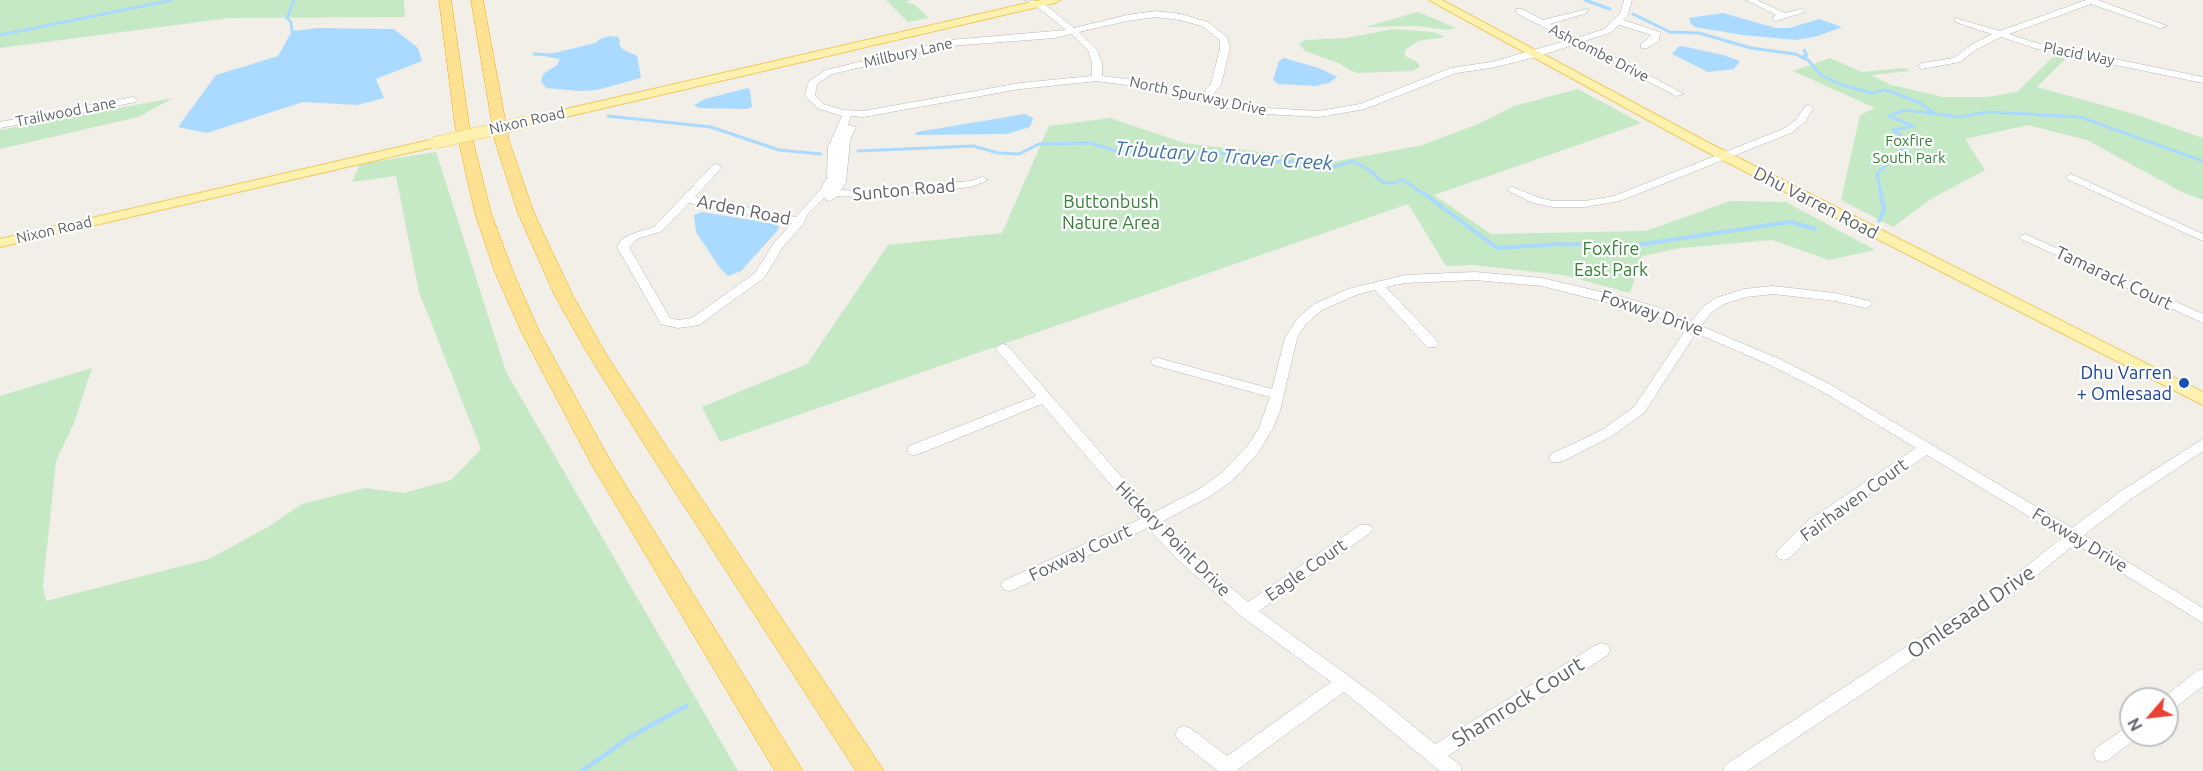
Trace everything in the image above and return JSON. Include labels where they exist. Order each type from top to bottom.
[{"type":"highway","points":[[445,0],[462,125],[483,213],[504,272],[531,333],[602,465],[790,771]]},
{"type":"highway","points":[[477,0],[502,141],[526,213],[564,296],[652,442],[871,771]]},
{"type":"main road","name":"Nixon Road","points":[[0,243],[526,122],[1035,1],[1055,0]]},
{"type":"main road","name":"Dhu Varren Road","points":[[1434,0],[1724,156],[2203,399]]},
{"type":"street","points":[[1628,0],[1624,15],[1619,22],[1655,32],[1658,36],[1644,46]]},
{"type":"street","points":[[1750,0],[1784,16]]},
{"type":"street","points":[[1035,1],[1092,50],[1097,63],[1097,78]]},
{"type":"street","points":[[1922,66],[1957,60],[1974,47],[1998,35],[2093,1],[2163,26]]},
{"type":"street","name":"Ashcombe Drive","points":[[1519,11],[1680,94]]},
{"type":"street","points":[[1542,23],[1584,11]]},
{"type":"street","points":[[1774,18],[1801,12]]},
{"type":"street","points":[[1071,32],[1149,14],[1181,17],[1212,27],[1221,34],[1225,48],[1216,85],[1203,99]]},
{"type":"street","name":"Placid Way","points":[[1958,20],[2034,45],[2203,80]]},
{"type":"street","name":"North Spurway Drive","points":[[852,114],[1020,86],[1097,78],[1128,80],[1231,106],[1319,114],[1342,111],[1384,100],[1454,70],[1491,65],[1533,55],[1607,31],[1619,22]]},
{"type":"street","name":"Millbury Lane","points":[[852,114],[820,106],[810,95],[812,83],[829,72],[950,43],[1032,38],[1071,32]]},
{"type":"street","name":"Trailwood Lane","points":[[0,125],[133,100]]},
{"type":"street","points":[[1512,190],[1547,203],[1596,203],[1630,194],[1792,128],[1800,122],[1808,108]]},
{"type":"street","points":[[717,167],[658,230],[633,237],[625,242],[623,247],[665,321],[678,324],[695,322],[760,275],[778,245],[800,221],[810,218],[843,176],[840,140],[852,114]]},
{"type":"street","points":[[2071,177],[2203,238]]},
{"type":"street","name":"Sunton Road","points":[[829,193],[858,194],[973,187],[983,180]]},
{"type":"street","name":"Arden Road","points":[[688,199],[800,221]]},
{"type":"street","name":"Tamarack Court","points":[[2025,237],[2203,319]]},
{"type":"street","name":"Foxway Drive","points":[[1150,521],[1204,493],[1240,465],[1266,428],[1278,395],[1288,346],[1295,331],[1305,318],[1331,300],[1377,285],[1405,279],[1453,276],[1528,280],[1619,300],[1694,327],[1775,362],[1828,389],[2203,616]]},
{"type":"street","points":[[1377,285],[1432,344]]},
{"type":"street","points":[[1556,458],[1620,425],[1639,410],[1694,327],[1716,303],[1751,291],[1773,290],[1799,291],[1866,304]]},
{"type":"street","name":"Hickory Point Drive","points":[[1002,348],[1150,521],[1184,555],[1247,611],[1344,682],[1453,771]]},
{"type":"street","points":[[1158,362],[1278,395]]},
{"type":"street","points":[[914,450],[1044,398]]},
{"type":"street","name":"Omlesaad Drive","points":[[1732,771],[2019,581],[2126,495],[2203,444]]},
{"type":"street","name":"Fairhaven Court","points":[[1784,554],[1811,526],[1927,448]]},
{"type":"street","name":"Foxway Court","points":[[1009,585],[1150,521]]},
{"type":"street","name":"Eagle Court","points":[[1247,611],[1365,528]]},
{"type":"street","name":"Shamrock Court","points":[[1435,754],[1602,650]]},
{"type":"street","points":[[2179,695],[2203,676]]},
{"type":"street","points":[[1184,734],[1227,766],[1344,682]]},
{"type":"street","points":[[2102,754],[2119,741]]},
{"type":"green space","points":[[0,0],[404,0],[405,17],[229,18],[0,48]]},
{"type":"green space","points":[[886,0],[909,0],[907,3],[914,4],[929,18],[908,22]]},
{"type":"green space","points":[[1418,12],[1456,28],[1448,30],[1418,26],[1365,27]]},
{"type":"green space","points":[[1393,29],[1434,32],[1445,37],[1418,41],[1405,50],[1405,56],[1417,62],[1420,67],[1412,71],[1356,73],[1338,63],[1305,51],[1299,44],[1305,40],[1346,38]]},
{"type":"green space","name":"Foxfire South Park","points":[[2055,55],[2067,57],[2037,87],[2134,114],[2203,138],[2203,200],[2182,192],[2087,140],[2028,125],[1965,139],[1985,170],[1931,199],[1893,227],[1841,200],[1860,115],[1875,108],[1793,71],[1830,58],[1862,72],[1904,68],[1910,71],[1870,75],[1891,85],[1943,97],[1987,97],[2017,92]]},
{"type":"green space","name":"Buttonbush Nature Area","points":[[1578,89],[1641,123],[1434,195],[1491,234],[1646,231],[1730,201],[1786,202],[1875,250],[1829,260],[1772,240],[1681,248],[1642,256],[1630,293],[1563,275],[1473,265],[1446,266],[1408,204],[720,442],[702,407],[807,364],[888,245],[1002,233],[1049,126],[1110,118],[1184,143],[1338,161],[1423,145],[1478,124],[1514,106]]},
{"type":"green space","points":[[173,98],[138,117],[0,149],[0,130]]},
{"type":"green space","points":[[436,152],[506,372],[738,771],[0,771],[0,396],[92,368],[74,423],[56,461],[43,586],[46,601],[209,559],[268,527],[302,504],[365,488],[404,493],[451,480],[481,449],[419,292],[396,176],[352,182],[360,164]]},
{"type":"water","points":[[1723,13],[1776,28],[1789,28],[1819,19],[1842,27],[1818,36],[1796,40],[1743,35],[1695,27],[1689,18]]},
{"type":"water","points":[[318,28],[394,29],[418,48],[422,61],[376,79],[384,98],[357,105],[303,102],[207,133],[178,127],[216,75],[278,56],[292,31]]},
{"type":"water","points":[[609,36],[618,37],[619,45],[624,50],[637,56],[641,78],[597,90],[546,88],[541,81],[543,74],[557,65],[560,59],[546,55],[595,43]]},
{"type":"water","points":[[1682,46],[1740,61],[1734,69],[1708,72],[1672,54]]},
{"type":"water","points":[[1284,58],[1319,68],[1337,77],[1329,83],[1316,86],[1278,84],[1273,80],[1279,61]]},
{"type":"water","points":[[748,88],[752,107],[747,109],[699,108],[694,105],[705,99]]},
{"type":"water","points":[[1025,114],[1033,118],[1030,127],[1007,134],[915,135],[917,132]]},
{"type":"water","points":[[702,212],[779,226],[778,230],[741,271],[728,276],[696,232],[694,215]]},
{"type":"waterway","name":"Tributary to Traver Creek","points":[[0,35],[172,0]]},
{"type":"waterway","name":"Tributary to Traver Creek","points":[[294,0],[287,18],[291,22],[292,31],[295,32]]},
{"type":"waterway","points":[[1585,0],[1610,9]]},
{"type":"waterway","points":[[1633,14],[1670,32],[1699,33],[1751,48],[1795,54],[1808,60],[1821,75],[1842,85],[1872,93],[1884,90],[1895,93],[1920,103],[1934,113]]},
{"type":"waterway","points":[[1802,57],[1807,55],[1804,50]]},
{"type":"waterway","name":"Tributary to Traver Creek","points":[[534,54],[551,55]]},
{"type":"waterway","name":"Tributary to Traver Creek","points":[[1881,195],[1877,174],[1911,142],[1893,130],[1913,126],[1889,116],[1905,110],[1960,117],[1989,112],[2080,117],[2203,161]]},
{"type":"waterway","name":"Tributary to Traver Creek","points":[[608,116],[711,127],[779,150],[821,154]]},
{"type":"waterway","name":"Tributary to Traver Creek","points":[[858,151],[973,146],[998,153],[1019,154],[1039,144],[1090,143],[1120,152],[1240,154],[1260,160],[1308,163],[1331,168],[1353,161],[1369,170],[1384,183],[1395,183],[1402,179],[1425,195]]},
{"type":"waterway","name":"Tributary to Traver Creek","points":[[1423,193],[1497,248],[1560,244],[1630,246],[1790,222],[1815,229]]},
{"type":"waterway","name":"Tributary to Traver Creek","points":[[1879,221],[1884,209],[1881,193]]},
{"type":"waterway","points":[[582,771],[630,737],[686,706]]},
{"type":"place","name":"Dhu Varren + Omlesaad","points":[[2184,383]]},
{"type":"park label","name":"Foxfire East Park","points":[[1611,259]]}]
